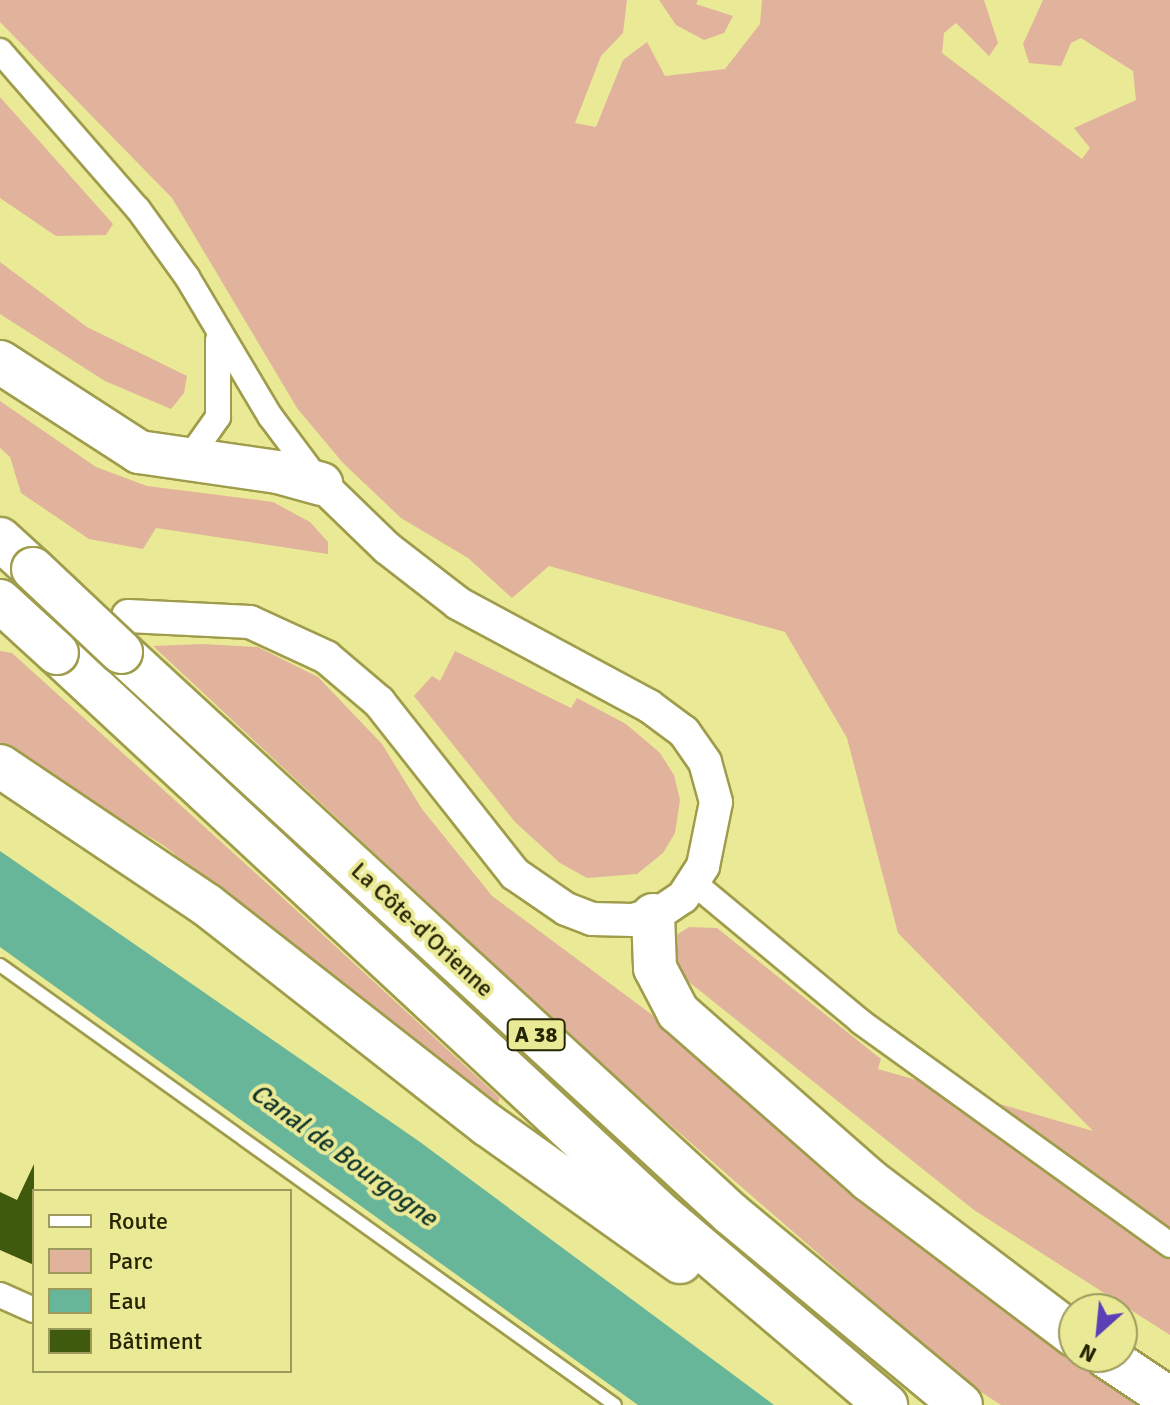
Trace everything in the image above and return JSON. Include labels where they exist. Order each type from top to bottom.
[{"type":"highway","points":[[0,362],[124,445],[187,461],[278,472],[321,484]]},
{"type":"highway","name":"La Côte-d'Orienne","points":[[0,539],[33,569],[124,634],[730,1213],[961,1405]]},
{"type":"highway","name":"La Côte-d'Orienne","points":[[0,601],[662,1215],[884,1405]]},
{"type":"highway","points":[[0,766],[207,905],[488,1125],[884,1405]]},
{"type":"highway","points":[[653,915],[655,968],[678,1012],[869,1180],[1058,1323]]},
{"type":"highway","points":[[1131,1373],[1170,1399]]},
{"type":"main road","points":[[124,634],[227,619],[299,641],[348,673],[379,702],[489,843],[537,892],[592,919],[653,915],[672,906],[695,884],[709,844],[716,802],[705,762],[684,732],[649,706],[458,603],[387,548],[321,484]]},
{"type":"street","points":[[0,51],[138,209],[270,416],[321,484]]},
{"type":"street","points":[[187,461],[218,417],[217,330]]},
{"type":"street","points":[[695,884],[861,1022],[1170,1245]]},
{"type":"street","points":[[0,1295],[32,1309]]},
{"type":"lane","points":[[0,965],[615,1405]]},
{"type":"green space","points":[[0,0],[627,0],[623,33],[601,56],[575,123],[596,127],[623,60],[647,42],[665,76],[725,69],[760,24],[762,0],[984,0],[998,43],[989,56],[956,23],[944,33],[942,53],[1082,159],[1090,148],[1074,128],[1136,100],[1133,71],[1081,38],[1071,43],[1061,66],[1029,63],[1023,44],[1043,0],[1170,0],[1170,1335],[1138,1315],[1138,1293],[1104,1293],[974,1210],[674,970],[670,939],[689,927],[717,928],[881,1059],[878,1069],[1093,1131],[898,933],[847,738],[785,632],[549,566],[512,598],[468,558],[401,518],[343,463],[297,408],[172,198],[0,22]]},
{"type":"green space","points":[[659,0],[698,0],[696,4],[733,16],[724,33],[704,40],[676,25]]},
{"type":"green space","points":[[0,97],[113,224],[106,235],[56,236],[0,198]]},
{"type":"green space","points":[[0,262],[87,327],[187,376],[184,393],[171,409],[105,381],[0,314]]},
{"type":"green space","points":[[0,401],[96,467],[147,486],[273,502],[310,522],[328,542],[328,554],[156,528],[143,549],[89,539],[21,493],[10,457],[0,448]]},
{"type":"green space","points":[[202,644],[258,647],[318,677],[382,744],[422,809],[492,896],[651,1014],[744,1096],[1058,1337],[1058,1373],[1107,1373],[1151,1405],[1001,1405],[967,1383],[598,1062],[153,646]]},
{"type":"green space","points":[[0,651],[12,653],[271,887],[500,1098],[497,1104],[163,845],[0,746]]},
{"type":"green space","points":[[455,651],[571,708],[577,698],[626,724],[660,753],[674,775],[680,800],[675,833],[663,853],[637,874],[587,878],[560,863],[515,822],[414,696],[432,676],[440,681]]},
{"type":"water","name":"Canal de Bourgogne","points":[[0,851],[420,1142],[774,1405],[638,1405],[0,947]]},
{"type":"building","points":[[34,1164],[32,1264],[0,1250],[0,1192],[17,1200]]}]
